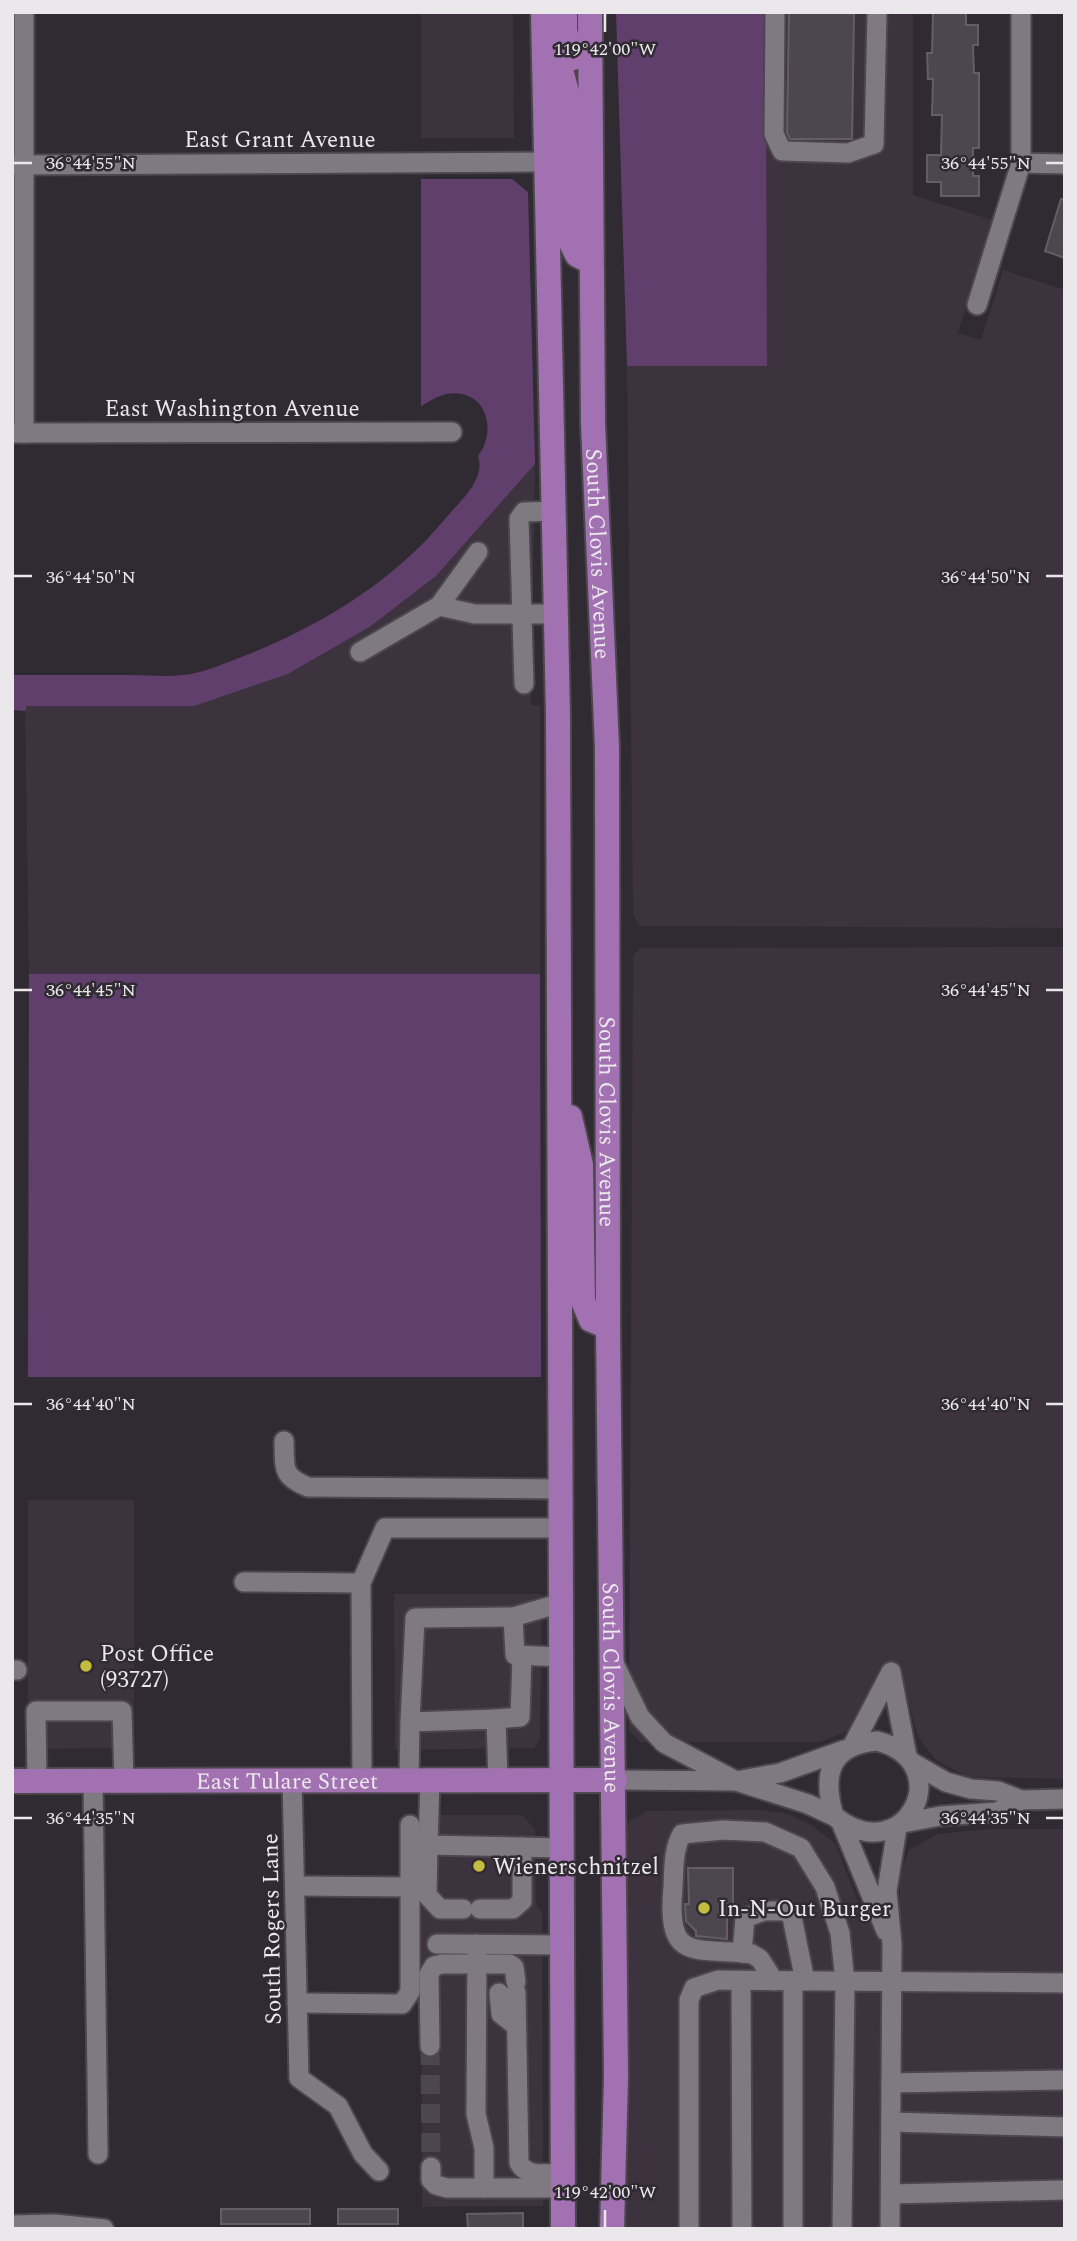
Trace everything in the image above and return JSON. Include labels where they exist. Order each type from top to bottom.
[{"type":"main road","name":"South Clovis Avenue","points":[[544,12],[556,614],[560,1075],[563,2229]]},
{"type":"main road","points":[[544,12],[568,96],[570,241],[578,255],[591,262]]},
{"type":"main road","points":[[565,12],[565,31],[589,113]]},
{"type":"main road","name":"South Clovis Avenue","points":[[590,12],[593,423],[607,747],[608,1327],[615,1780],[616,2077],[612,2229]]},
{"type":"main road","points":[[560,1075],[581,1166],[583,1301],[591,1320],[608,1327]]},
{"type":"main road","name":"East Tulare Street","points":[[12,1781],[615,1780]]},
{"type":"street","points":[[18,433],[18,165],[24,12]]},
{"type":"street","points":[[775,12],[774,134],[782,151],[848,153],[874,144],[877,12]]},
{"type":"street","points":[[977,305],[1021,163],[1021,12]]},
{"type":"street","name":"East Grant Avenue","points":[[18,165],[547,162]]},
{"type":"street","points":[[1021,163],[1065,164]]},
{"type":"street","name":"East Washington Avenue","points":[[18,433],[452,432]]},
{"type":"street","points":[[524,684],[519,519],[524,512],[554,511]]},
{"type":"street","points":[[360,652],[439,606],[478,552]]},
{"type":"street","points":[[439,606],[475,614],[556,614]]},
{"type":"street","points":[[284,1441],[285,1472],[291,1480],[308,1487],[561,1489]]},
{"type":"street","points":[[362,1780],[361,1583],[385,1528],[561,1528]]},
{"type":"street","points":[[244,1582],[361,1583]]},
{"type":"street","points":[[522,1847],[522,1901],[513,1909],[440,1909],[427,1895],[428,1845],[410,1722],[415,1618],[513,1617],[561,1603]]},
{"type":"street","points":[[513,1617],[515,1656],[561,1657]]},
{"type":"street","points":[[410,1722],[520,1717],[522,1656]]},
{"type":"street","points":[[614,1663],[640,1717],[658,1737],[736,1781],[808,1804],[869,1833],[950,1815],[997,1812],[1021,1800]]},
{"type":"street","points":[[890,2229],[892,1944],[887,1891],[900,1825],[916,1805],[919,1791],[891,1672],[850,1747],[835,1761],[828,1775],[827,1791],[892,1944]]},
{"type":"street","points":[[37,1781],[36,1711],[122,1711],[124,1781]]},
{"type":"street","points":[[496,1719],[498,1779]]},
{"type":"street","points":[[615,1780],[736,1781],[780,1773],[850,1747],[877,1741],[891,1745],[946,1782],[998,1791],[1021,1800],[1065,1799]]},
{"type":"street","name":"South Rogers Lane","points":[[292,1780],[299,2078],[338,2106],[363,2154],[379,2171]]},
{"type":"street","points":[[93,1781],[97,2154]]},
{"type":"street","points":[[297,2003],[401,2004],[407,1998],[410,1992],[410,1825]]},
{"type":"street","points":[[791,1981],[760,1959],[742,1953],[696,1950],[683,1944],[674,1932],[671,1905],[676,1845],[682,1834],[723,1830],[765,1832],[801,1848],[825,1887],[840,1933],[845,1982],[842,2229]]},
{"type":"street","points":[[428,1845],[562,1848]]},
{"type":"street","points":[[295,1886],[410,1887]]},
{"type":"street","points":[[742,1953],[745,1918],[765,1911],[787,1911],[792,1917],[793,2229]]},
{"type":"street","points":[[436,1944],[477,1954],[506,1983],[519,2038],[519,2163],[525,2172],[563,2180]]},
{"type":"street","points":[[430,2046],[429,1974],[434,1966],[477,1954],[562,1945]]},
{"type":"street","points":[[477,1954],[476,2114],[484,2148],[484,2188]]},
{"type":"street","points":[[689,2229],[690,2000],[694,1988],[706,1982],[741,1980],[1065,1983]]},
{"type":"street","points":[[741,1980],[742,2229]]},
{"type":"street","points":[[891,2083],[1065,2080]]},
{"type":"street","points":[[891,2122],[1065,2127]]},
{"type":"street","points":[[430,2167],[431,2179],[436,2185],[484,2188],[563,2180]]},
{"type":"street","points":[[891,2193],[1065,2190]]},
{"type":"street","points":[[12,2225],[54,2224],[104,2229]]},
{"type":"shaded area","points":[[421,12],[513,12],[514,138],[421,138]]},
{"type":"shaded area","points":[[616,12],[766,12],[767,366],[627,366]]},
{"type":"shaded area","points":[[766,12],[913,12],[913,195],[992,220],[958,333],[981,340],[1003,270],[1065,290],[1065,928],[640,926],[633,914],[627,366],[767,366]]},
{"type":"shaded area","points":[[421,179],[512,179],[528,192],[535,464],[436,576],[371,626],[288,674],[194,706],[26,706],[26,711],[12,710],[12,675],[191,674],[244,656],[300,631],[354,600],[379,582],[425,542],[464,498],[478,474],[478,456],[484,446],[487,423],[479,404],[471,397],[460,394],[446,394],[421,406]]},
{"type":"shaded area","points":[[535,464],[531,705],[540,706],[540,974],[29,974],[25,706],[194,706],[288,674],[371,626],[436,576]]},
{"type":"shaded area","points":[[1065,947],[1065,1779],[968,1777],[937,1761],[918,1737],[905,1689],[870,1687],[863,1709],[848,1731],[820,1742],[640,1742],[629,1730],[633,956],[640,948]]},
{"type":"shaded area","points":[[29,974],[540,974],[541,1377],[28,1377]]},
{"type":"shaded area","points":[[28,1500],[134,1500],[134,1748],[28,1749]]},
{"type":"shaded area","points":[[394,1594],[542,1594],[540,1740],[533,1748],[395,1750]]},
{"type":"shaded area","points":[[761,1810],[788,1814],[811,1825],[835,1843],[861,1909],[900,1902],[900,1874],[909,1850],[938,1834],[990,1829],[1065,1829],[1065,2229],[626,2229],[624,1838],[629,1822],[647,1811]]},
{"type":"shaded area","points":[[422,1815],[522,1815],[535,1829],[536,1904],[542,1913],[543,2206],[422,2207]]},
{"type":"building","points":[[789,12],[854,12],[852,139],[790,139],[787,133]]},
{"type":"building","points":[[933,12],[966,12],[966,25],[978,25],[978,45],[973,45],[974,73],[979,73],[979,148],[973,148],[973,176],[979,176],[979,196],[941,196],[941,182],[927,182],[927,155],[941,155],[942,115],[932,115],[933,79],[928,79],[927,53],[932,53]]},
{"type":"building","points":[[1061,199],[1065,199],[1065,258],[1045,251]]},
{"type":"building","name":"In-N-Out Burger","points":[[688,1868],[733,1868],[733,1912],[727,1914],[727,1939],[696,1936],[696,1931],[686,1921],[685,1904],[689,1904]]},
{"type":"building","points":[[221,2209],[310,2209],[310,2224],[221,2224]]},
{"type":"building","points":[[338,2209],[398,2209],[398,2224],[338,2224]]},
{"type":"building","points":[[523,2213],[523,2229],[468,2229],[467,2214]]},
{"type":"tunnel","points":[[430,2046],[431,2167]]},
{"type":"place","name":"Post Office (93727)","points":[[86,1666]]},
{"type":"place","name":"Wienerschnitzel","points":[[479,1866]]},
{"type":"place","name":"In-N-Out Burger","points":[[704,1908]]}]
